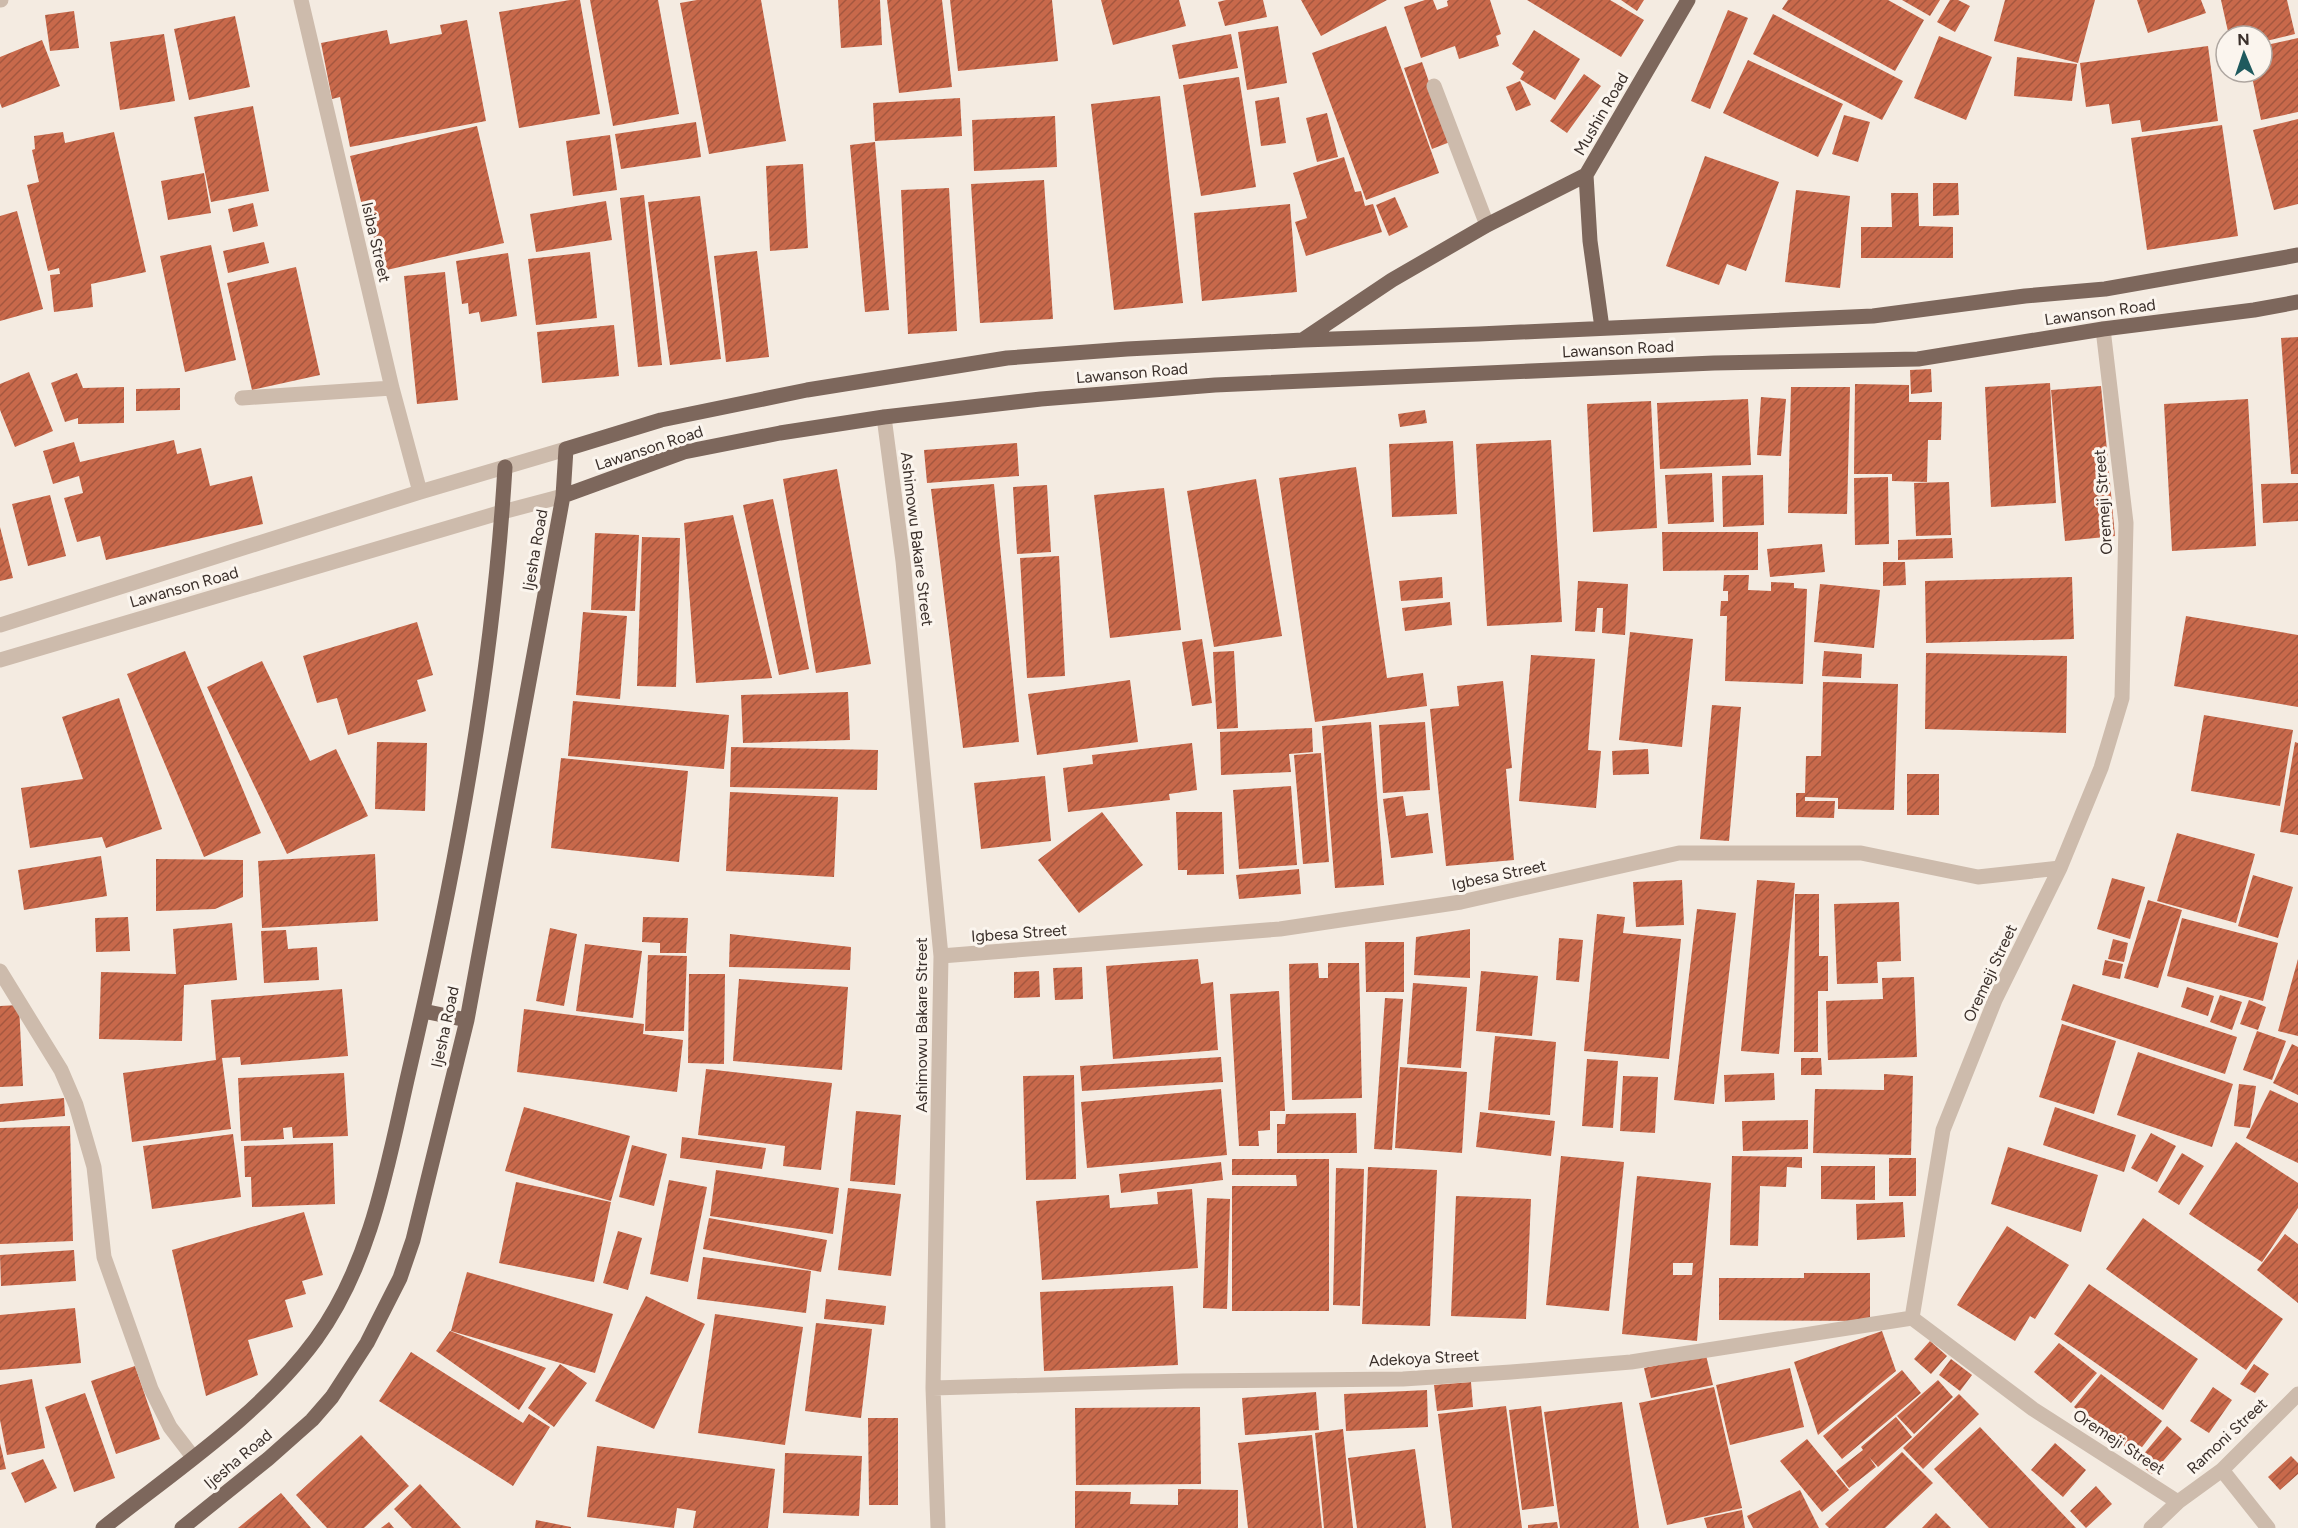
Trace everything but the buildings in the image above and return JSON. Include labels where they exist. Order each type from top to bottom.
[{"type":"main road","name":"Mushin Road","points":[[1602,328],[1590,241],[1586,175],[1688,0]]},
{"type":"main road","points":[[1303,340],[1392,279],[1486,225],[1586,175]]},
{"type":"main road","name":"Lawanson Road","points":[[566,449],[661,420],[807,390],[1007,358],[1303,340],[1873,316],[2025,296],[2105,289],[2298,255]]},
{"type":"main road","name":"Lawanson Road","points":[[563,496],[684,452],[780,433],[884,417],[1041,399],[1215,384],[1714,363],[1918,359],[2103,329],[2254,310],[2298,302]]},
{"type":"main road","name":"Ijesha Road","points":[[182,1528],[268,1459],[312,1420],[338,1388],[373,1333],[400,1278],[413,1240],[467,1020],[563,496],[566,449]]},
{"type":"main road","name":"Ijesha Road","points":[[103,1528],[222,1435],[279,1384],[316,1338],[341,1297],[358,1260],[382,1190],[423,1011],[476,738],[502,512],[505,467]]},
{"type":"main road","points":[[423,1011],[467,1020]]},
{"type":"street","name":"Isiba Street","points":[[301,0],[392,387],[420,492]]},
{"type":"street","points":[[1434,86],[1486,225]]},
{"type":"street","name":"Oremeji Street","points":[[2103,329],[2126,522],[2122,698],[2101,768],[2060,868],[1995,1000],[1943,1130],[1912,1318],[2033,1409],[2178,1502]]},
{"type":"street","points":[[242,398],[392,387]]},
{"type":"street","name":"Ashimowu Bakare Street","points":[[884,417],[903,561],[941,956],[933,1388],[938,1528]]},
{"type":"street","points":[[0,625],[420,492],[566,449]]},
{"type":"street","name":"Lawanson Road","points":[[0,660],[563,496]]},
{"type":"street","name":"Igbesa Street","points":[[941,956],[1280,929],[1461,902],[1679,853],[1861,853],[1978,877],[2060,868]]},
{"type":"street","points":[[0,971],[61,1070],[76,1105],[94,1167],[104,1257],[151,1389],[170,1427],[192,1457]]},
{"type":"street","name":"Adekoya Street","points":[[933,1388],[1183,1381],[1403,1379],[1511,1372],[1631,1362],[1912,1318]]},
{"type":"street","name":"Ramoni Street","points":[[2151,1528],[2178,1502],[2222,1470],[2298,1394]]},
{"type":"street","points":[[2222,1470],[2268,1528]]}]
